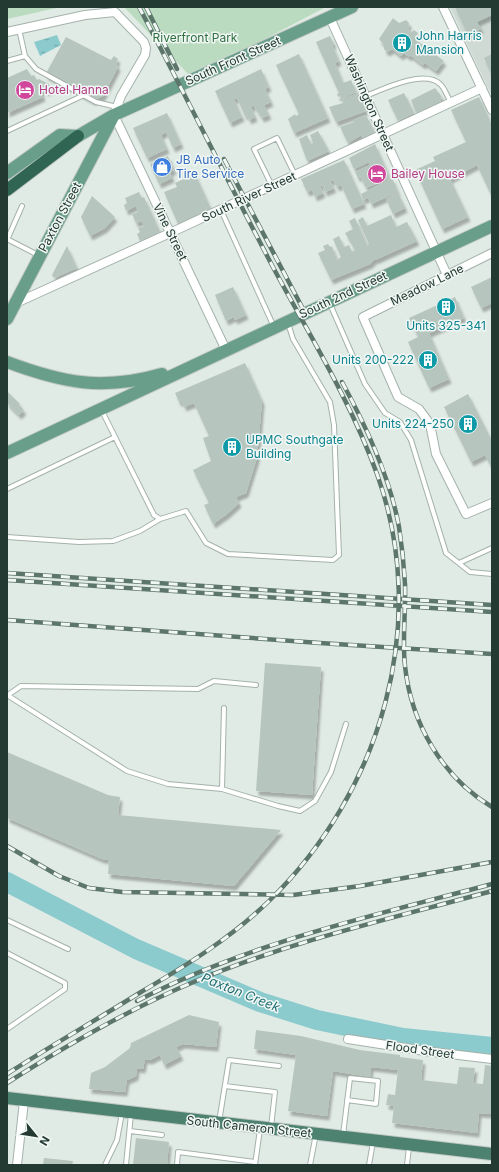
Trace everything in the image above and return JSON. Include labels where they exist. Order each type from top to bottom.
[{"type":"highway","points":[[7,190],[78,136]]},
{"type":"highway","name":"South Cameron Street","points":[[7,1098],[492,1154]]},
{"type":"main road","name":"South Front Street","points":[[78,136],[115,111],[330,18],[352,7]]},
{"type":"main road","name":"Paxton Street","points":[[7,319],[115,111]]},
{"type":"main road","points":[[7,173],[60,135],[78,136]]},
{"type":"main road","name":"South 2nd Street","points":[[7,453],[194,364],[492,226]]},
{"type":"main road","name":"South 2nd Street","points":[[7,362],[54,378],[72,382],[97,384],[150,377],[194,364]]},
{"type":"street","points":[[443,7],[492,110]]},
{"type":"street","points":[[7,32],[85,15],[114,12],[144,42],[146,48],[145,55],[121,96],[115,111]]},
{"type":"street","name":"Washington Street","points":[[330,18],[447,275]]},
{"type":"street","name":"South River Street","points":[[15,303],[221,210],[482,88]]},
{"type":"street","name":"Vine Street","points":[[115,111],[170,233],[226,350]]},
{"type":"street","name":"Meadow Lane","points":[[492,253],[363,317],[398,397],[419,409],[430,424],[436,454],[466,514],[492,503]]},
{"type":"street","name":"Flood Street","points":[[348,1039],[425,1051],[492,1059]]},
{"type":"street","points":[[17,1165],[24,1101]]},
{"type":"lane","points":[[19,29],[25,56],[44,76],[115,111]]},
{"type":"lane","points":[[7,61],[25,56]]},
{"type":"lane","points":[[366,96],[402,82],[429,79],[441,85],[451,103]]},
{"type":"lane","points":[[7,131],[82,96]]},
{"type":"lane","points":[[272,186],[254,149],[277,138],[296,175]]},
{"type":"lane","points":[[22,206],[7,240],[40,256]]},
{"type":"lane","points":[[221,210],[274,327]]},
{"type":"lane","points":[[329,302],[365,384],[385,413],[400,422],[411,440],[446,553],[470,572],[492,574]]},
{"type":"lane","points":[[7,537],[79,542],[113,541],[140,531],[160,519],[186,512],[206,544],[228,554],[333,560],[339,555],[334,425],[330,402],[293,339],[287,321]]},
{"type":"lane","points":[[100,409],[154,515],[160,519]]},
{"type":"lane","points":[[7,489],[115,437]]},
{"type":"lane","points":[[459,563],[492,548]]},
{"type":"lane","points":[[256,685],[214,681],[198,689],[21,686],[7,695],[127,770],[168,784],[222,789],[300,811],[315,800],[331,772],[346,724]]},
{"type":"lane","points":[[222,789],[224,708]]},
{"type":"lane","points":[[7,920],[68,949]]},
{"type":"lane","points":[[7,953],[65,983],[65,989],[7,1029]]},
{"type":"lane","points":[[219,1123],[229,1060],[279,1066]]},
{"type":"lane","points":[[343,1137],[347,1100],[350,1078],[378,1081],[376,1104],[347,1100]]},
{"type":"lane","points":[[177,1165],[178,1152],[255,1163],[276,1092],[225,1086]]},
{"type":"lane","points":[[126,1165],[130,1132],[127,1113]]},
{"type":"lane","points":[[105,1165],[118,1140],[127,1113]]},
{"type":"lane","points":[[130,1132],[162,1135]]},
{"type":"lane","points":[[310,1165],[316,1134]]},
{"type":"lane","points":[[369,1165],[374,1140]]},
{"type":"lane","points":[[407,1165],[409,1144]]},
{"type":"shaded area","points":[[450,7],[492,7],[492,96],[469,48]]},
{"type":"green space","points":[[7,7],[61,7],[7,19]]},
{"type":"green space","name":"Riverfront Park","points":[[124,7],[326,7],[261,41],[188,74]]},
{"type":"water","points":[[57,35],[61,45],[40,56],[34,42]]},
{"type":"building","points":[[455,7],[492,7],[492,15],[477,22],[481,29],[468,35]]},
{"type":"building","name":"John Harris Mansion","points":[[393,18],[399,23],[406,20],[409,23],[408,29],[412,32],[414,30],[418,33],[415,39],[444,61],[436,71],[425,63],[423,65],[410,55],[409,57],[404,53],[401,56],[392,49],[387,52],[384,49],[384,45],[379,39]]},
{"type":"building","points":[[330,36],[339,61],[335,63],[343,83],[351,80],[356,92],[342,99],[340,96],[338,97],[337,94],[339,93],[316,42]]},
{"type":"building","points":[[66,37],[111,60],[114,56],[118,59],[116,63],[118,67],[103,96],[93,101],[45,75]]},
{"type":"building","points":[[299,54],[328,118],[294,133],[288,119],[295,114],[296,116],[299,114],[276,65]]},
{"type":"building","points":[[492,54],[492,75],[484,58]]},
{"type":"building","name":"Hotel Hanna","points":[[27,69],[31,76],[34,75],[37,80],[39,79],[49,84],[51,89],[46,92],[44,89],[41,91],[43,97],[7,113],[7,78]]},
{"type":"building","points":[[261,69],[269,87],[265,89],[271,102],[264,105],[269,115],[262,118],[253,105],[251,107],[255,117],[249,120],[247,115],[245,116],[237,98],[234,99],[242,117],[230,123],[215,91]]},
{"type":"building","points":[[435,88],[442,97],[440,98],[441,101],[416,113],[411,100]]},
{"type":"building","points":[[358,93],[366,111],[336,122],[329,107],[343,103],[342,100]]},
{"type":"building","points":[[404,93],[414,113],[398,121],[388,100]]},
{"type":"building","points":[[479,97],[492,125],[492,197],[477,165],[450,179],[468,217],[442,229],[415,170],[435,161],[433,157],[466,142],[451,110]]},
{"type":"building","points":[[167,113],[181,144],[173,148],[166,132],[161,135],[167,149],[147,158],[133,128]]},
{"type":"building","points":[[366,115],[375,133],[363,138],[361,135],[348,143],[340,127],[354,122],[354,120]]},
{"type":"building","points":[[318,131],[329,151],[307,161],[299,139],[307,135],[311,144],[313,143],[310,135]]},
{"type":"building","points":[[375,144],[390,178],[366,188],[360,176],[358,178],[355,172],[370,165],[369,162],[354,169],[349,158]]},
{"type":"building","name":"JB Auto Tire Service","points":[[168,156],[174,170],[170,172],[172,178],[159,184],[150,164]]},
{"type":"building","points":[[344,160],[364,204],[352,209],[341,185],[337,187],[333,180],[330,181],[334,188],[325,192],[322,185],[320,186],[323,193],[315,197],[312,190],[307,192],[301,179]]},
{"type":"building","points":[[195,174],[211,209],[178,224],[164,192],[177,187],[175,183]]},
{"type":"building","points":[[392,178],[398,192],[371,204],[368,197],[363,200],[361,194]]},
{"type":"building","points":[[139,192],[142,198],[144,197],[160,232],[140,241],[137,234],[140,232],[138,228],[144,226],[142,221],[136,223],[132,214],[138,212],[136,206],[126,211],[124,205],[127,203],[125,198]]},
{"type":"building","points":[[398,193],[405,208],[393,214],[386,199]]},
{"type":"building","points":[[92,196],[115,217],[105,228],[90,236],[81,217]]},
{"type":"building","points":[[391,215],[396,227],[407,222],[417,241],[375,259],[370,264],[331,280],[318,253],[325,250],[323,246],[328,244],[330,247],[332,246],[337,260],[341,257],[333,239],[339,236],[344,247],[349,245],[352,252],[355,250],[345,233],[353,229],[349,221],[355,218],[367,245],[369,244],[358,220],[363,217],[367,226]]},
{"type":"building","points":[[67,246],[77,268],[54,278],[52,275]]},
{"type":"building","points":[[492,277],[492,303],[481,308],[471,287]]},
{"type":"building","points":[[233,287],[246,315],[235,320],[234,317],[226,321],[215,295]]},
{"type":"building","points":[[455,297],[464,318],[429,333],[449,379],[429,388],[408,342],[418,337],[409,318]]},
{"type":"building","name":"UPMC Southgate Building","points":[[245,363],[262,401],[257,458],[246,493],[236,497],[239,503],[213,524],[204,505],[209,503],[193,470],[211,461],[203,438],[209,436],[194,403],[184,407],[182,402],[179,402],[175,393]]},
{"type":"building","points":[[7,391],[24,410],[19,415],[7,403]]},
{"type":"building","name":"Units 224-250","points":[[468,394],[492,441],[492,469],[485,455],[471,462],[444,407]]},
{"type":"building","points":[[265,663],[321,667],[312,795],[256,791]]},
{"type":"building","points":[[7,752],[108,795],[120,797],[118,815],[281,830],[234,886],[108,874],[109,860],[102,859],[7,818]]},
{"type":"building","points":[[189,1015],[219,1022],[216,1047],[183,1044],[176,1047],[181,1056],[164,1065],[160,1055],[150,1060],[145,1059],[143,1069],[137,1068],[136,1076],[127,1080],[125,1092],[89,1089],[91,1073],[105,1067],[130,1048],[131,1043]]},
{"type":"building","points":[[256,1030],[301,1036],[360,1050],[400,1055],[400,1057],[423,1060],[421,1080],[457,1084],[459,1067],[475,1068],[473,1083],[483,1084],[485,1065],[492,1066],[492,1114],[479,1113],[477,1133],[392,1123],[394,1106],[386,1105],[388,1094],[395,1095],[398,1070],[371,1067],[370,1077],[333,1071],[327,1116],[288,1111],[296,1055],[254,1049]]},
{"type":"building","points":[[136,1138],[169,1142],[167,1165],[133,1165]]},
{"type":"building","points":[[44,1158],[73,1161],[72,1165],[43,1165]]},
{"type":"waterway","name":"Paxton Creek","points":[[7,882],[136,949],[260,1002],[317,1020],[403,1038],[492,1047]]},
{"type":"railway","points":[[7,1074],[192,961],[224,939],[269,901],[308,858],[341,809],[367,758],[385,703],[396,646],[399,589],[392,531],[377,474],[367,447],[316,344],[274,269],[139,7]]},
{"type":"railway","points":[[146,7],[177,69]]},
{"type":"railway","points":[[224,159],[303,309]]},
{"type":"railway","points":[[342,382],[360,416],[376,452],[390,489],[395,508],[399,527],[405,577],[405,666],[408,687],[414,708],[432,747],[444,764],[474,795],[492,807]]},
{"type":"railway","points":[[7,573],[492,605]]},
{"type":"railway","points":[[7,580],[492,612]]},
{"type":"railway","points":[[7,620],[492,654]]},
{"type":"railway","points":[[7,846],[59,876],[89,888],[122,892],[293,895],[360,886],[492,862]]},
{"type":"railway","points":[[137,1001],[179,981],[266,947],[356,920],[492,884]]},
{"type":"railway","points":[[7,1083],[76,1041],[123,1015],[196,981],[305,942],[492,891]]},
{"type":"place","name":"John Harris Mansion","points":[[402,43]]},
{"type":"place","name":"Hotel Hanna","points":[[25,90]]},
{"type":"place","name":"JB Auto Tire Service","points":[[162,167]]},
{"type":"place","name":"Bailey House","points":[[377,174]]},
{"type":"place","name":"Units 325-341","points":[[446,307]]},
{"type":"place","name":"Units 200-222","points":[[428,360]]},
{"type":"place","name":"Units 224-250","points":[[468,424]]},
{"type":"place","name":"UPMC Southgate Building","points":[[232,447]]}]
